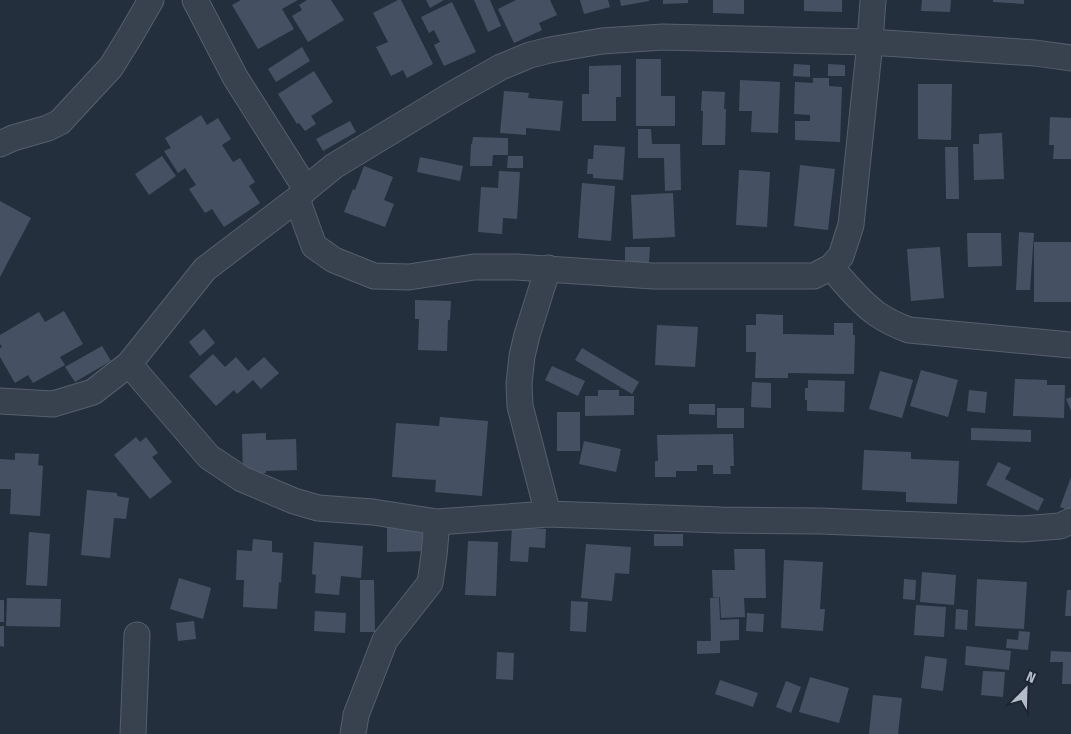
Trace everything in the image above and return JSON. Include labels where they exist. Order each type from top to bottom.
[{"type":"street","points":[[0,144],[13,138],[48,128],[60,122],[111,67],[151,0]]},
{"type":"street","points":[[195,0],[301,194],[314,246],[334,260],[374,276],[409,277],[474,267],[548,268],[654,276],[814,276],[831,267],[841,256],[851,225],[873,0]]},
{"type":"street","points":[[0,401],[52,404],[94,392],[129,364],[205,269],[334,166],[453,94],[501,67],[530,55],[602,41],[663,37],[870,42],[1035,53],[1071,58]]},
{"type":"street","points":[[831,267],[877,315],[908,330],[1071,345]]},
{"type":"street","points":[[548,268],[527,335],[522,356],[519,384],[520,406],[548,514]]},
{"type":"street","points":[[129,364],[210,457],[242,479],[294,501],[318,508],[373,512],[437,522],[548,514],[721,520],[820,521],[1022,529],[1060,526],[1071,521]]},
{"type":"street","points":[[353,734],[356,714],[385,640],[430,583],[437,522]]},
{"type":"street","points":[[133,734],[137,635]]},
{"type":"building","points":[[241,0],[298,0],[282,9],[294,29],[258,49],[232,5]]},
{"type":"building","points":[[307,0],[331,0],[344,20],[308,42],[292,16],[302,10],[299,5]]},
{"type":"building","points":[[401,0],[433,64],[407,78],[403,70],[391,76],[376,47],[388,42],[373,13]]},
{"type":"building","points":[[426,0],[444,0],[430,8]]},
{"type":"building","points":[[474,0],[490,0],[501,26],[488,32]]},
{"type":"building","points":[[516,0],[550,0],[557,15],[539,23],[542,30],[514,43],[498,9]]},
{"type":"building","points":[[580,0],[608,0],[610,7],[584,14]]},
{"type":"building","points":[[620,0],[649,0],[649,1],[621,6]]},
{"type":"building","points":[[663,0],[688,0],[688,3],[663,4]]},
{"type":"building","points":[[713,0],[744,0],[744,14],[713,13]]},
{"type":"building","points":[[804,0],[842,0],[842,12],[804,11]]},
{"type":"building","points":[[922,0],[951,0],[950,12],[921,11]]},
{"type":"building","points":[[993,0],[1024,0],[1024,4],[993,2]]},
{"type":"building","points":[[452,2],[476,52],[444,66],[434,45],[440,42],[434,30],[429,33],[421,17]]},
{"type":"building","points":[[302,47],[310,61],[276,82],[268,69]]},
{"type":"building","points":[[636,59],[661,59],[661,96],[675,96],[675,126],[636,126]]},
{"type":"building","points":[[794,64],[810,65],[810,77],[793,76]]},
{"type":"building","points":[[828,64],[845,65],[845,76],[828,76]]},
{"type":"building","points":[[621,65],[621,97],[616,97],[616,121],[582,121],[582,94],[589,94],[589,66]]},
{"type":"building","points":[[314,71],[333,102],[311,116],[316,124],[305,131],[299,123],[297,124],[278,94]]},
{"type":"building","points":[[813,78],[829,78],[829,86],[842,87],[840,142],[795,140],[795,121],[810,121],[810,115],[794,114],[795,82],[813,83]]},
{"type":"building","points":[[740,80],[780,82],[778,133],[751,132],[752,111],[739,111]]},
{"type":"building","points":[[918,84],[952,84],[951,140],[918,139]]},
{"type":"building","points":[[504,91],[529,93],[528,98],[563,101],[560,131],[526,128],[526,135],[500,133]]},
{"type":"building","points":[[702,91],[725,92],[725,145],[702,145]]},
{"type":"building","points":[[201,115],[207,125],[218,118],[231,139],[222,145],[233,162],[240,158],[255,182],[249,186],[260,203],[224,227],[212,209],[205,213],[189,189],[196,185],[185,168],[178,173],[164,151],[171,148],[165,138]]},
{"type":"building","points":[[1050,117],[1071,118],[1071,159],[1053,159],[1054,145],[1049,145]]},
{"type":"building","points":[[350,121],[356,132],[323,151],[316,139]]},
{"type":"building","points":[[638,129],[651,129],[652,144],[680,144],[681,190],[665,191],[664,158],[638,158]]},
{"type":"building","points":[[1002,133],[1004,179],[974,180],[973,144],[979,144],[979,134]]},
{"type":"building","points":[[473,137],[508,138],[508,155],[493,155],[492,166],[470,166]]},
{"type":"building","points":[[594,145],[625,147],[623,180],[593,178],[593,174],[587,174],[588,159],[593,159]]},
{"type":"building","points":[[945,147],[958,147],[959,199],[946,199]]},
{"type":"building","points":[[162,156],[176,176],[149,195],[135,174]]},
{"type":"building","points":[[508,156],[523,156],[523,168],[507,168]]},
{"type":"building","points":[[420,157],[463,166],[460,181],[417,172]]},
{"type":"building","points":[[800,165],[835,169],[828,230],[794,226]]},
{"type":"building","points":[[364,166],[393,177],[384,200],[394,204],[385,227],[344,212]]},
{"type":"building","points":[[739,170],[770,172],[767,227],[736,225]]},
{"type":"building","points":[[499,171],[520,172],[517,219],[503,218],[502,234],[478,232],[481,187],[498,188]]},
{"type":"building","points":[[582,183],[615,186],[611,241],[578,238]]},
{"type":"building","points":[[673,193],[675,237],[633,239],[631,195]]},
{"type":"building","points":[[0,201],[31,218],[0,277]]},
{"type":"building","points":[[1019,232],[1034,233],[1030,290],[1016,290]]},
{"type":"building","points":[[967,233],[1001,233],[1002,266],[968,267]]},
{"type":"building","points":[[1034,242],[1071,242],[1071,302],[1034,302]]},
{"type":"building","points":[[625,247],[650,247],[649,262],[625,262]]},
{"type":"building","points":[[940,247],[944,298],[911,301],[907,249]]},
{"type":"building","points":[[415,300],[451,301],[447,351],[418,350],[419,319],[415,319]]},
{"type":"building","points":[[64,311],[83,344],[60,357],[65,365],[33,383],[28,375],[15,383],[0,357],[0,348],[2,347],[0,335],[39,312],[45,322]]},
{"type":"building","points":[[756,314],[783,315],[783,334],[834,335],[834,323],[853,323],[853,335],[855,335],[854,374],[788,373],[788,378],[755,378],[756,352],[746,352],[746,325],[756,325]]},
{"type":"building","points":[[657,325],[698,327],[695,367],[655,365]]},
{"type":"building","points":[[204,329],[215,343],[200,356],[189,342]]},
{"type":"building","points":[[102,346],[111,361],[75,382],[65,367]]},
{"type":"building","points":[[582,348],[639,382],[632,394],[575,360]]},
{"type":"building","points":[[213,354],[225,367],[236,357],[248,371],[264,357],[279,373],[261,389],[253,380],[237,394],[234,390],[216,406],[189,376]]},
{"type":"building","points":[[552,366],[585,381],[578,396],[545,380]]},
{"type":"building","points":[[921,370],[958,380],[948,417],[910,406]]},
{"type":"building","points":[[880,371],[913,380],[902,418],[869,409]]},
{"type":"building","points":[[1015,379],[1047,380],[1047,385],[1065,385],[1064,418],[1013,416]]},
{"type":"building","points":[[808,380],[845,381],[844,412],[807,411],[805,388],[808,388]]},
{"type":"building","points":[[752,382],[771,383],[771,408],[751,407]]},
{"type":"building","points":[[598,390],[619,390],[619,396],[634,396],[634,415],[585,416],[585,396],[598,396]]},
{"type":"building","points":[[969,390],[987,392],[985,413],[967,411]]},
{"type":"building","points":[[1071,397],[1071,411],[1066,399]]},
{"type":"building","points":[[689,404],[715,404],[715,415],[689,414]]},
{"type":"building","points":[[717,408],[744,408],[744,428],[717,428]]},
{"type":"building","points":[[557,412],[580,412],[580,451],[557,451]]},
{"type":"building","points":[[440,417],[488,421],[482,496],[435,492],[436,480],[392,477],[396,423],[439,426]]},
{"type":"building","points":[[971,428],[1031,430],[1031,442],[971,440]]},
{"type":"building","points":[[266,433],[266,440],[296,439],[297,470],[243,474],[242,434]]},
{"type":"building","points":[[733,434],[734,466],[730,466],[731,474],[713,474],[713,465],[697,465],[697,471],[676,471],[676,477],[655,477],[655,461],[658,461],[657,435]]},
{"type":"building","points":[[136,437],[140,442],[146,437],[158,453],[152,457],[172,482],[150,499],[114,455]]},
{"type":"building","points":[[584,441],[621,449],[616,472],[579,464]]},
{"type":"building","points":[[864,450],[911,452],[911,459],[959,461],[957,504],[906,502],[906,492],[862,490]]},
{"type":"building","points":[[15,453],[39,454],[38,465],[43,466],[40,516],[10,514],[11,489],[0,489],[0,459],[15,460]]},
{"type":"building","points":[[998,462],[1011,468],[1005,479],[1044,499],[1038,511],[986,485]]},
{"type":"building","points":[[1071,477],[1071,511],[1060,507]]},
{"type":"building","points":[[87,490],[117,493],[117,496],[129,498],[126,519],[114,518],[110,558],[81,555]]},
{"type":"building","points":[[428,526],[428,551],[387,552],[387,527]]},
{"type":"building","points":[[512,527],[546,529],[545,548],[529,547],[528,562],[510,561]]},
{"type":"building","points":[[29,532],[50,534],[47,586],[26,585]]},
{"type":"building","points":[[654,534],[683,534],[683,546],[654,546]]},
{"type":"building","points":[[253,539],[272,541],[272,552],[283,553],[277,609],[243,607],[244,580],[236,580],[237,550],[252,551]]},
{"type":"building","points":[[468,541],[498,542],[496,596],[465,595]]},
{"type":"building","points":[[314,542],[363,546],[361,578],[341,576],[339,595],[315,593],[316,575],[312,574]]},
{"type":"building","points":[[586,544],[631,547],[629,574],[615,573],[612,601],[581,598]]},
{"type":"building","points":[[734,549],[765,549],[766,598],[744,598],[745,617],[721,618],[720,597],[713,597],[712,570],[735,570]]},
{"type":"building","points":[[784,560],[823,562],[820,609],[825,609],[823,631],[781,628]]},
{"type":"building","points":[[922,572],[956,575],[954,605],[920,602]]},
{"type":"building","points":[[179,578],[211,588],[203,619],[170,609]]},
{"type":"building","points":[[904,579],[916,580],[915,600],[903,599]]},
{"type":"building","points":[[977,579],[1027,582],[1024,629],[975,626]]},
{"type":"building","points":[[360,580],[374,580],[375,632],[360,632]]},
{"type":"building","points":[[1067,590],[1071,590],[1071,616],[1065,616]]},
{"type":"building","points":[[719,597],[720,620],[739,619],[739,640],[720,641],[720,653],[697,654],[697,641],[711,641],[710,598]]},
{"type":"building","points":[[7,598],[61,599],[60,627],[6,626]]},
{"type":"building","points":[[0,600],[4,600],[4,622],[0,622]]},
{"type":"building","points":[[571,601],[588,602],[586,632],[570,631]]},
{"type":"building","points":[[916,605],[946,607],[944,637],[914,635]]},
{"type":"building","points":[[956,609],[968,610],[967,630],[955,629]]},
{"type":"building","points":[[315,611],[346,613],[345,633],[314,631]]},
{"type":"building","points":[[747,613],[764,614],[763,632],[746,631]]},
{"type":"building","points":[[194,621],[196,639],[178,641],[176,623]]},
{"type":"building","points":[[0,626],[4,626],[4,647],[0,646]]},
{"type":"building","points":[[1019,631],[1030,632],[1028,650],[1006,648],[1007,639],[1018,640]]},
{"type":"building","points":[[966,646],[1011,651],[1009,670],[965,665]]},
{"type":"building","points":[[1051,651],[1071,652],[1071,684],[1062,684],[1063,662],[1050,662]]},
{"type":"building","points":[[497,652],[514,653],[513,680],[496,679]]},
{"type":"building","points":[[925,656],[947,659],[943,691],[921,688]]},
{"type":"building","points":[[983,671],[1005,672],[1003,697],[981,695]]},
{"type":"building","points":[[810,677],[849,688],[839,723],[799,712]]},
{"type":"building","points":[[720,680],[758,693],[753,707],[715,694]]},
{"type":"building","points":[[786,681],[801,687],[791,713],[776,707]]},
{"type":"building","points":[[873,695],[902,698],[898,734],[869,734]]}]
